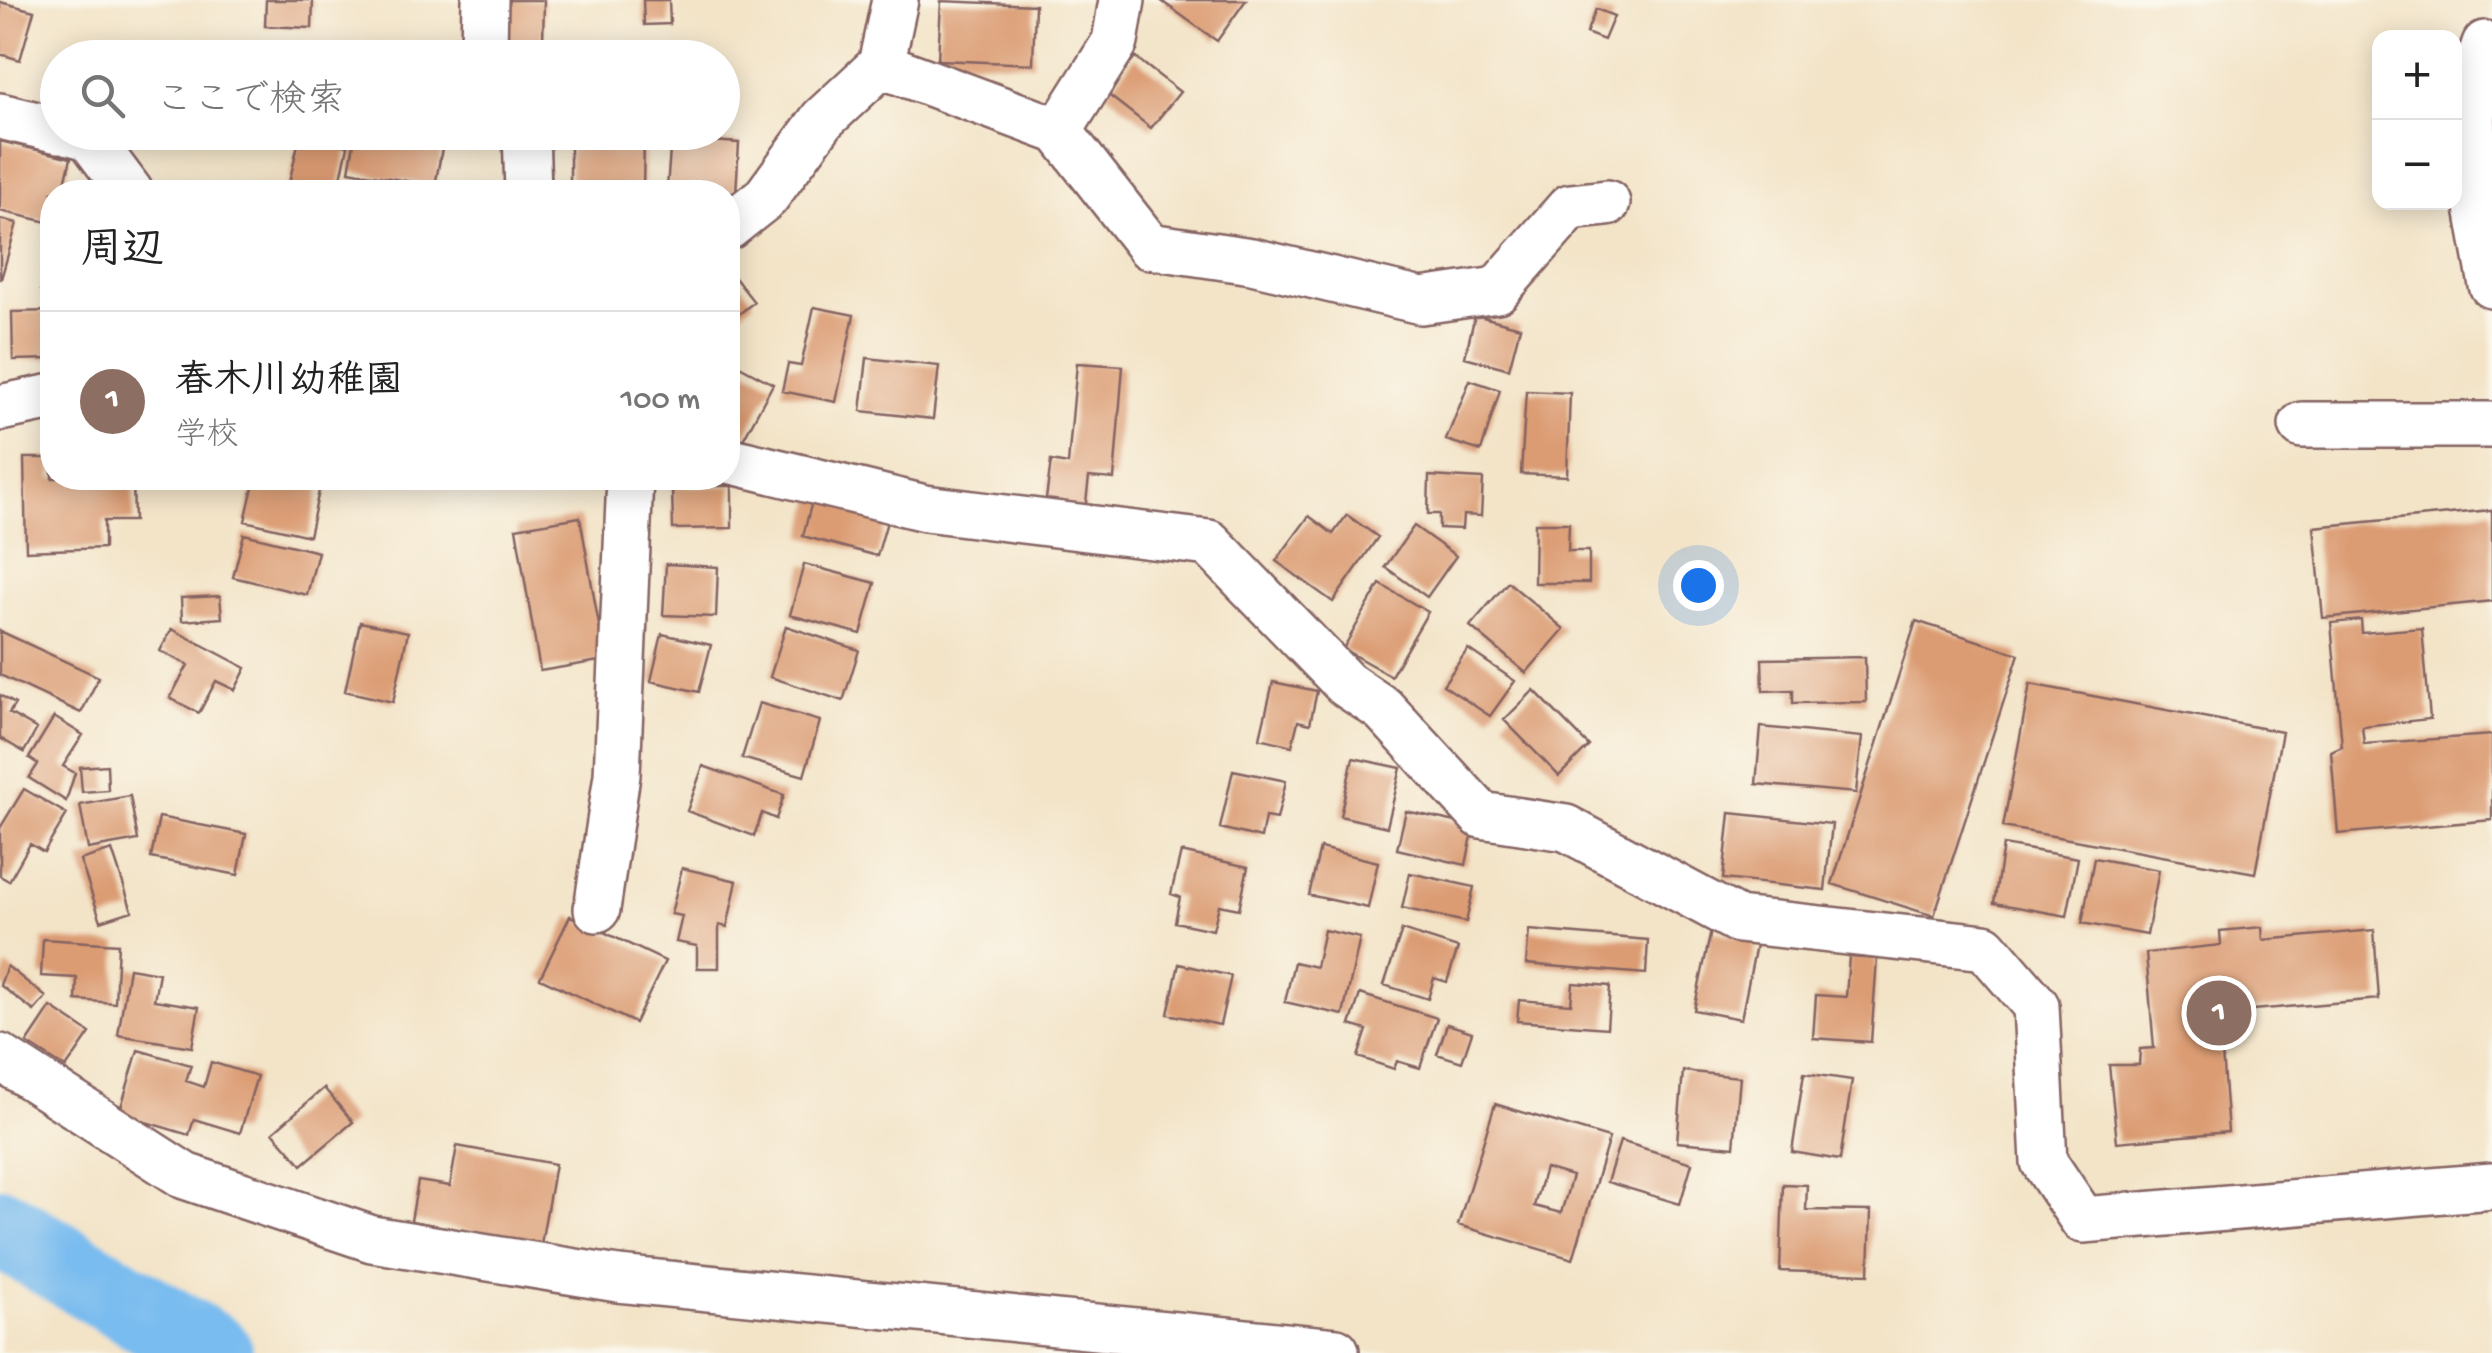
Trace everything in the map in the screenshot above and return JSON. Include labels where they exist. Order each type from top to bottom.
[{"type":"street","points":[[484,40],[485,0]]},
{"type":"street","points":[[740,217],[766,197],[824,119],[881,65],[895,0]]},
{"type":"street","points":[[1059,130],[1115,42],[1122,0]]},
{"type":"street","points":[[2485,44],[2471,85],[2478,202],[2492,285]]},
{"type":"street","points":[[881,65],[1059,130],[1148,246],[1252,260],[1422,302],[1498,290],[1570,206],[1607,203]]},
{"type":"street","points":[[0,116],[40,126]]},
{"type":"street","points":[[99,150],[121,180]]},
{"type":"street","points":[[527,150],[528,180]]},
{"type":"street","points":[[0,408],[40,400]]},
{"type":"street","points":[[2302,425],[2492,425]]},
{"type":"street","points":[[740,463],[925,508],[1208,543],[1346,684],[1384,709],[1482,815],[1566,828],[1738,920],[1985,947],[2036,1006],[2044,1162],[2083,1220],[2492,1186]]},
{"type":"street","points":[[596,909],[617,776],[629,490]]},
{"type":"street","points":[[0,1058],[185,1176],[372,1239],[618,1279],[1336,1351]]},
{"type":"building","points":[[266,0],[313,0],[312,28],[265,26]]},
{"type":"building","points":[[500,0],[544,0],[543,40],[500,40]]},
{"type":"building","points":[[643,0],[669,0],[670,24],[644,25]]},
{"type":"building","points":[[1160,0],[1246,0],[1217,41]]},
{"type":"building","points":[[941,1],[1035,5],[1033,64],[938,60]]},
{"type":"building","points":[[0,2],[34,11],[20,60],[0,54]]},
{"type":"building","points":[[1596,9],[1614,16],[1604,40],[1586,33]]},
{"type":"building","points":[[1135,57],[1180,92],[1151,128],[1106,93]]},
{"type":"building","points":[[0,141],[71,158],[66,180],[40,180],[40,220],[0,211]]},
{"type":"building","points":[[297,150],[347,150],[341,180],[290,180]]},
{"type":"building","points":[[353,150],[442,150],[436,180],[401,180],[349,171]]},
{"type":"building","points":[[570,150],[644,150],[643,180],[570,180]]},
{"type":"building","points":[[670,150],[739,150],[737,180],[668,180]]},
{"type":"building","points":[[0,219],[17,223],[1,279],[0,279]]},
{"type":"building","points":[[740,284],[754,302],[740,313]]},
{"type":"building","points":[[814,307],[854,315],[836,402],[782,391],[788,364],[801,366]]},
{"type":"building","points":[[40,311],[40,359],[13,360],[12,312]]},
{"type":"building","points":[[1475,315],[1520,327],[1509,369],[1465,357]]},
{"type":"building","points":[[867,358],[939,366],[933,419],[861,411]]},
{"type":"building","points":[[1077,363],[1123,366],[1114,479],[1089,477],[1085,511],[1045,507],[1051,461],[1068,464]]},
{"type":"building","points":[[740,366],[773,384],[740,445]]},
{"type":"building","points":[[1470,380],[1500,390],[1481,451],[1446,440]]},
{"type":"building","points":[[1526,391],[1570,393],[1567,476],[1521,474]]},
{"type":"building","points":[[24,458],[40,458],[40,490],[133,490],[134,521],[104,521],[104,548],[26,551]]},
{"type":"building","points":[[1429,476],[1483,479],[1481,516],[1463,515],[1462,529],[1439,528],[1439,514],[1428,514]]},
{"type":"building","points":[[252,490],[319,490],[309,536],[245,521]]},
{"type":"building","points":[[672,490],[732,490],[732,528],[673,529]]},
{"type":"building","points":[[813,497],[888,518],[877,556],[803,536]]},
{"type":"building","points":[[2492,510],[2492,601],[2323,618],[2314,527]]},
{"type":"building","points":[[1347,515],[1378,537],[1333,602],[1276,561],[1309,516],[1333,534]]},
{"type":"building","points":[[580,517],[605,660],[540,671],[516,528]]},
{"type":"building","points":[[1535,523],[1569,523],[1568,551],[1589,551],[1589,583],[1534,583]]},
{"type":"building","points":[[1414,526],[1456,556],[1427,597],[1385,567]]},
{"type":"building","points":[[244,534],[318,552],[307,595],[233,577]]},
{"type":"building","points":[[666,564],[718,567],[716,617],[663,615]]},
{"type":"building","points":[[804,564],[875,583],[861,634],[790,615]]},
{"type":"building","points":[[1508,582],[1564,629],[1526,673],[1470,626]]},
{"type":"building","points":[[1380,584],[1428,612],[1391,676],[1343,649]]},
{"type":"building","points":[[220,596],[222,618],[182,621],[181,598]]},
{"type":"building","points":[[2361,620],[2362,633],[2422,628],[2430,719],[2362,726],[2364,744],[2492,735],[2492,820],[2338,834],[2331,751],[2342,746],[2331,623]]},
{"type":"building","points":[[1916,621],[2019,654],[1934,916],[1832,884]]},
{"type":"building","points":[[360,622],[408,632],[393,702],[345,691]]},
{"type":"building","points":[[786,626],[859,650],[843,701],[770,677]]},
{"type":"building","points":[[172,629],[246,668],[235,690],[216,681],[199,713],[170,698],[188,665],[160,651]]},
{"type":"building","points":[[0,631],[99,677],[81,713],[0,675]]},
{"type":"building","points":[[662,634],[711,645],[699,692],[651,681]]},
{"type":"building","points":[[1468,649],[1515,681],[1490,716],[1443,685]]},
{"type":"building","points":[[1865,657],[1866,702],[1793,703],[1793,690],[1763,691],[1762,659]]},
{"type":"building","points":[[1273,682],[1317,691],[1310,724],[1298,721],[1292,746],[1260,738]]},
{"type":"building","points":[[2030,684],[2282,732],[2255,873],[2003,827]]},
{"type":"building","points":[[1534,690],[1589,746],[1559,776],[1504,720]]},
{"type":"building","points":[[0,695],[15,704],[9,713],[37,729],[24,752],[0,738]]},
{"type":"building","points":[[759,703],[820,721],[804,776],[742,758]]},
{"type":"building","points":[[54,717],[83,735],[63,766],[75,773],[66,801],[29,778],[38,764],[29,758]]},
{"type":"building","points":[[1761,727],[1862,737],[1856,793],[1756,784]]},
{"type":"building","points":[[1353,758],[1401,768],[1387,827],[1340,816]]},
{"type":"building","points":[[107,765],[108,790],[82,792],[80,767]]},
{"type":"building","points":[[703,766],[784,795],[776,819],[762,813],[754,836],[687,811]]},
{"type":"building","points":[[1233,770],[1286,781],[1277,819],[1265,817],[1261,838],[1220,828]]},
{"type":"building","points":[[24,789],[67,814],[44,852],[30,844],[9,881],[0,876],[0,828]]},
{"type":"building","points":[[130,796],[138,840],[88,849],[80,805]]},
{"type":"building","points":[[1406,811],[1474,826],[1466,865],[1397,849]]},
{"type":"building","points":[[1730,813],[1832,824],[1825,890],[1723,879]]},
{"type":"building","points":[[159,817],[246,834],[238,875],[151,858]]},
{"type":"building","points":[[2003,845],[2078,858],[2067,916],[1994,903]]},
{"type":"building","points":[[1320,848],[1378,862],[1368,908],[1309,895]]},
{"type":"building","points":[[112,850],[132,911],[101,921],[80,860]]},
{"type":"building","points":[[1181,852],[1248,867],[1239,909],[1219,905],[1213,930],[1175,922],[1180,897],[1171,894]]},
{"type":"building","points":[[2094,858],[2159,870],[2147,935],[2082,923]]},
{"type":"building","points":[[682,868],[737,881],[727,927],[719,925],[719,968],[697,968],[697,946],[676,942],[682,916],[671,914]]},
{"type":"building","points":[[1410,873],[1474,887],[1466,922],[1402,908]]},
{"type":"building","points":[[570,916],[665,961],[635,1023],[540,978]]},
{"type":"building","points":[[2262,927],[2263,940],[2374,930],[2379,999],[2219,1013],[2228,1132],[2117,1142],[2109,1065],[2139,1065],[2140,1049],[2154,1048],[2146,953],[2221,945],[2220,931]]},
{"type":"building","points":[[1324,930],[1360,938],[1343,1015],[1285,1002],[1294,962],[1316,967]]},
{"type":"building","points":[[1402,930],[1458,948],[1447,982],[1434,978],[1428,999],[1384,985]]},
{"type":"building","points":[[1529,930],[1648,940],[1646,974],[1526,964]]},
{"type":"building","points":[[1711,931],[1757,940],[1741,1019],[1694,1010]]},
{"type":"building","points":[[43,939],[118,944],[115,1003],[76,1000],[77,978],[41,976]]},
{"type":"building","points":[[1849,957],[1877,959],[1871,1042],[1813,1038],[1816,995],[1846,997]]},
{"type":"building","points":[[1179,964],[1231,976],[1220,1025],[1168,1014]]},
{"type":"building","points":[[7,966],[46,997],[34,1011],[0,985]]},
{"type":"building","points":[[129,968],[159,973],[154,1000],[199,1007],[192,1047],[118,1035]]},
{"type":"building","points":[[1573,983],[1610,986],[1607,1028],[1517,1021],[1519,1000],[1571,1004]]},
{"type":"building","points":[[1360,994],[1437,1018],[1420,1068],[1397,1061],[1394,1069],[1358,1057],[1367,1030],[1350,1025]]},
{"type":"building","points":[[51,1007],[90,1033],[66,1068],[27,1043]]},
{"type":"building","points":[[1447,1024],[1472,1032],[1462,1062],[1437,1054]]},
{"type":"building","points":[[138,1050],[191,1065],[186,1081],[204,1087],[211,1062],[257,1076],[240,1133],[194,1119],[189,1135],[119,1114]]},
{"type":"building","points":[[1683,1071],[1740,1077],[1734,1147],[1677,1142]]},
{"type":"building","points":[[1804,1073],[1852,1080],[1840,1160],[1792,1152]]},
{"type":"building","points":[[324,1088],[353,1122],[302,1165],[273,1132]]},
{"type":"building","points":[[1495,1104],[1609,1138],[1573,1259],[1458,1225]],"holes":[[[1545,1168],[1572,1176],[1561,1213],[1534,1206]]]},
{"type":"building","points":[[1620,1141],[1692,1163],[1680,1204],[1607,1182]]},
{"type":"building","points":[[457,1146],[555,1164],[541,1244],[411,1221],[418,1181],[450,1186]]},
{"type":"building","points":[[1783,1184],[1807,1185],[1806,1210],[1871,1211],[1869,1274],[1780,1271]]},
{"type":"waterway","points":[[0,1227],[213,1353]]},
{"type":"place","name":"春木川幼稚園","points":[[2219,1013]]}]
